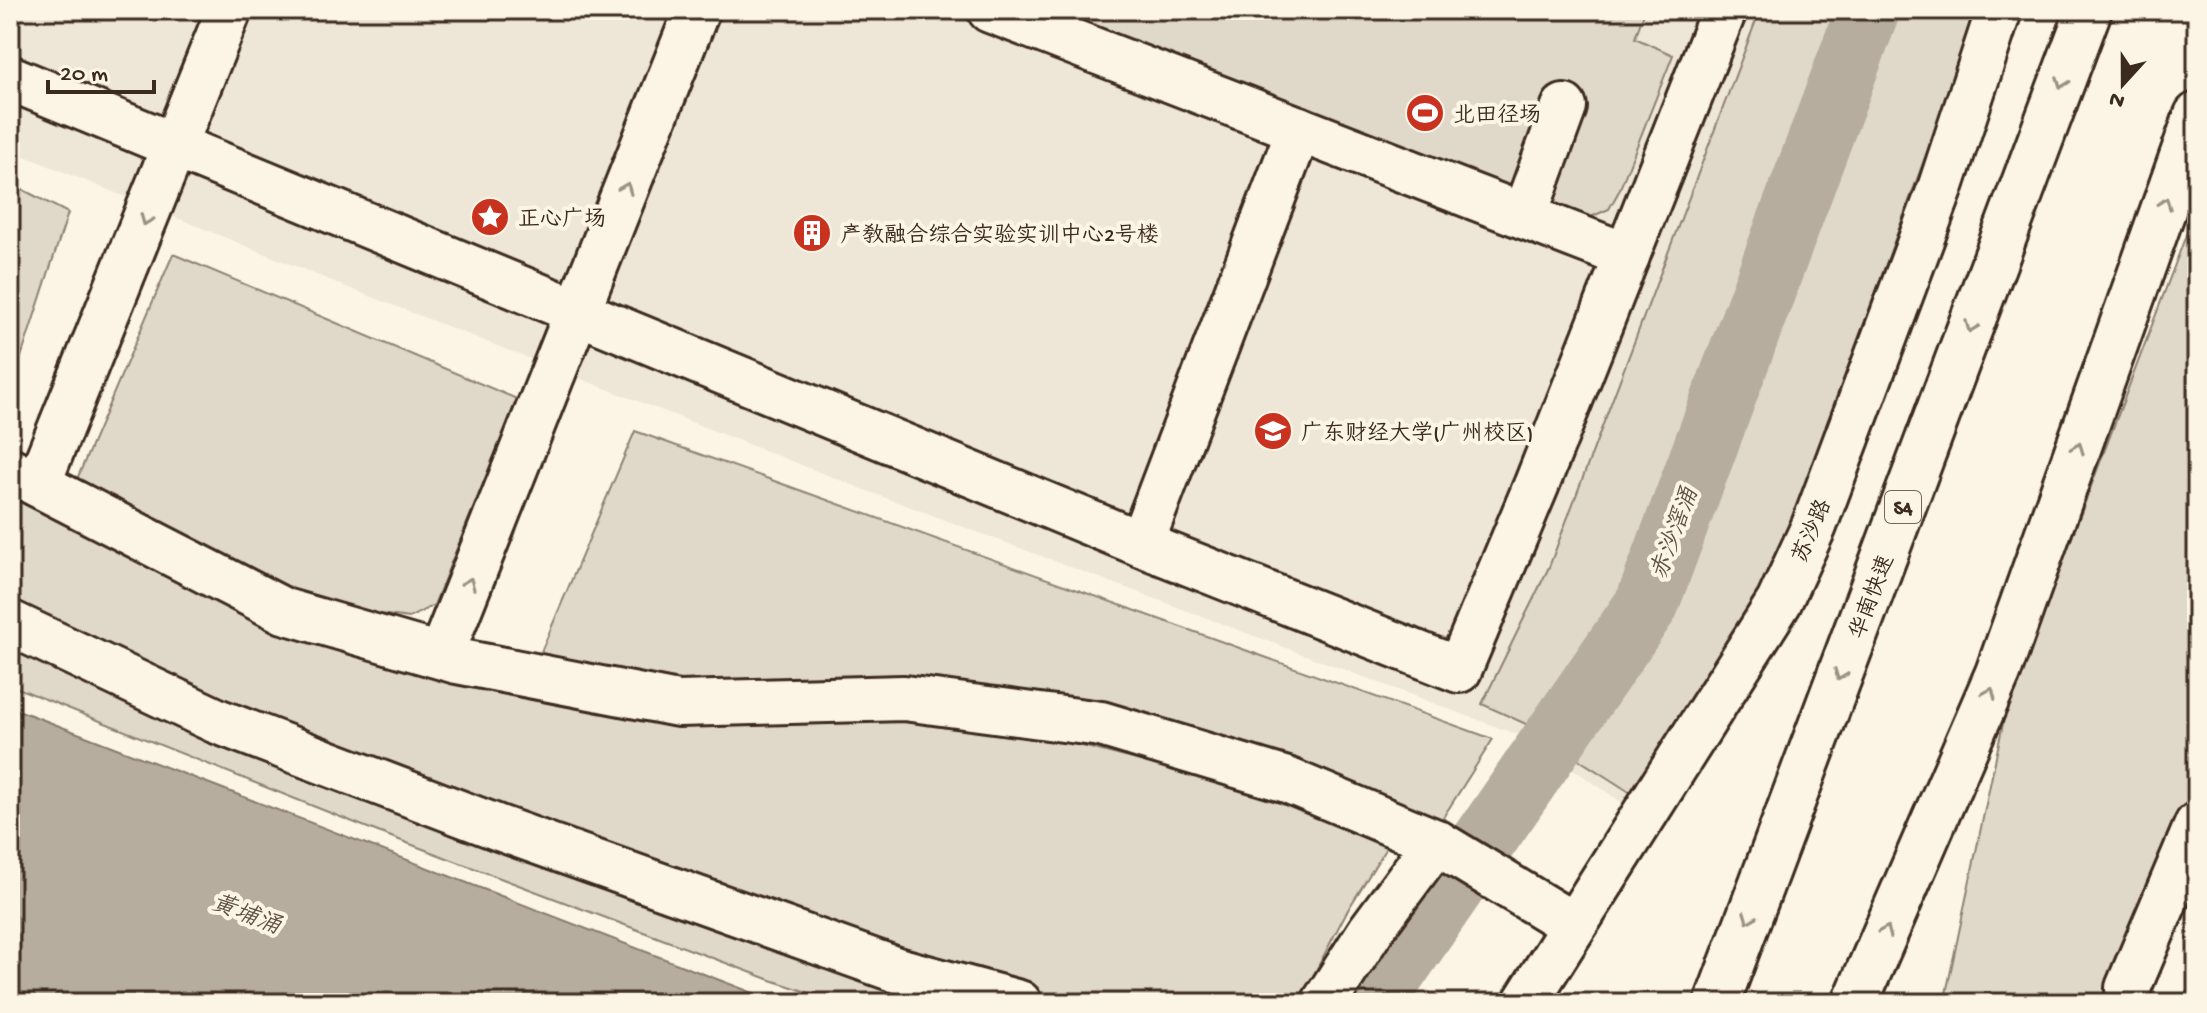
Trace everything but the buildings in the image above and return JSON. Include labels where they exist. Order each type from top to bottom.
[{"type":"main road","points":[[229,10],[175,148],[24,477],[284,611],[441,655],[678,704],[904,698],[1101,724],[1287,780],[1436,842],[1573,925]]},
{"type":"main road","points":[[441,655],[697,10]]},
{"type":"main road","points":[[990,10],[1627,256]]},
{"type":"main road","points":[[10,78],[1141,544],[1459,670],[1724,10]]},
{"type":"main road","name":"苏沙路","points":[[1525,1003],[1779,602],[1814,526],[1929,218],[1999,10]]},
{"type":"main road","name":"华南快速","points":[[1717,1003],[2089,10]]},
{"type":"main road","points":[[1524,216],[1564,107]]},
{"type":"main road","points":[[1855,1003],[1998,673],[2197,115]]},
{"type":"main road","points":[[1141,544],[1299,129]]},
{"type":"main road","points":[[10,623],[217,721],[454,811],[897,970],[1019,1003]]},
{"type":"main road","points":[[2129,1003],[2128,988],[2197,825]]},
{"type":"main road","points":[[1324,1003],[1371,930],[1436,842]]},
{"type":"shaded area","name":"广东财经大学(广州校区)","points":[[10,10],[1987,10],[1771,599],[1630,808],[1529,739],[873,493],[349,288],[10,150]]},
{"type":"shaded area","name":"北田径场","points":[[1044,10],[1645,10],[1635,38],[1673,55],[1619,191],[1609,209],[1591,217],[1550,203],[1584,115],[1543,99],[1511,184],[1504,186]]},
{"type":"shaded area","points":[[1760,10],[1846,10],[1625,587],[1539,730],[1482,704],[1549,567]]},
{"type":"shaded area","points":[[1893,10],[1979,10],[1765,594],[1704,696],[1631,793],[1567,752],[1652,623],[1699,529]]},
{"type":"shaded area","points":[[10,183],[68,213],[10,391]]},
{"type":"shaded area","points":[[2197,206],[2197,803],[2124,981],[2123,1003],[1944,1003],[2005,714]]},
{"type":"shaded area","points":[[173,254],[517,399],[434,605],[409,618],[301,603],[172,540],[77,479]]},
{"type":"shaded area","points":[[635,431],[1493,739],[1442,819],[1094,713],[674,689],[540,654]]},
{"type":"shaded area","points":[[10,481],[308,636],[981,720],[1261,792],[1392,838],[1346,913],[1299,1003],[1066,1003],[896,962],[220,715],[10,616]]},
{"type":"shaded area","points":[[10,641],[940,1003],[840,1003],[378,832],[10,685]]},
{"type":"water","name":"黄埔涌","points":[[10,707],[779,1003],[10,1003]]},
{"type":"waterway","name":"赤沙滘涌","points":[[1373,1003],[1647,604],[1868,10]]},
{"type":"place","name":"北田径场","points":[[1425,113]]},
{"type":"place","name":"正心广场","points":[[490,217]]},
{"type":"place","name":"产教融合综合实验实训中心2号楼","points":[[812,233]]},
{"type":"place","name":"广东财经大学(广州校区)","points":[[1273,431]]}]
